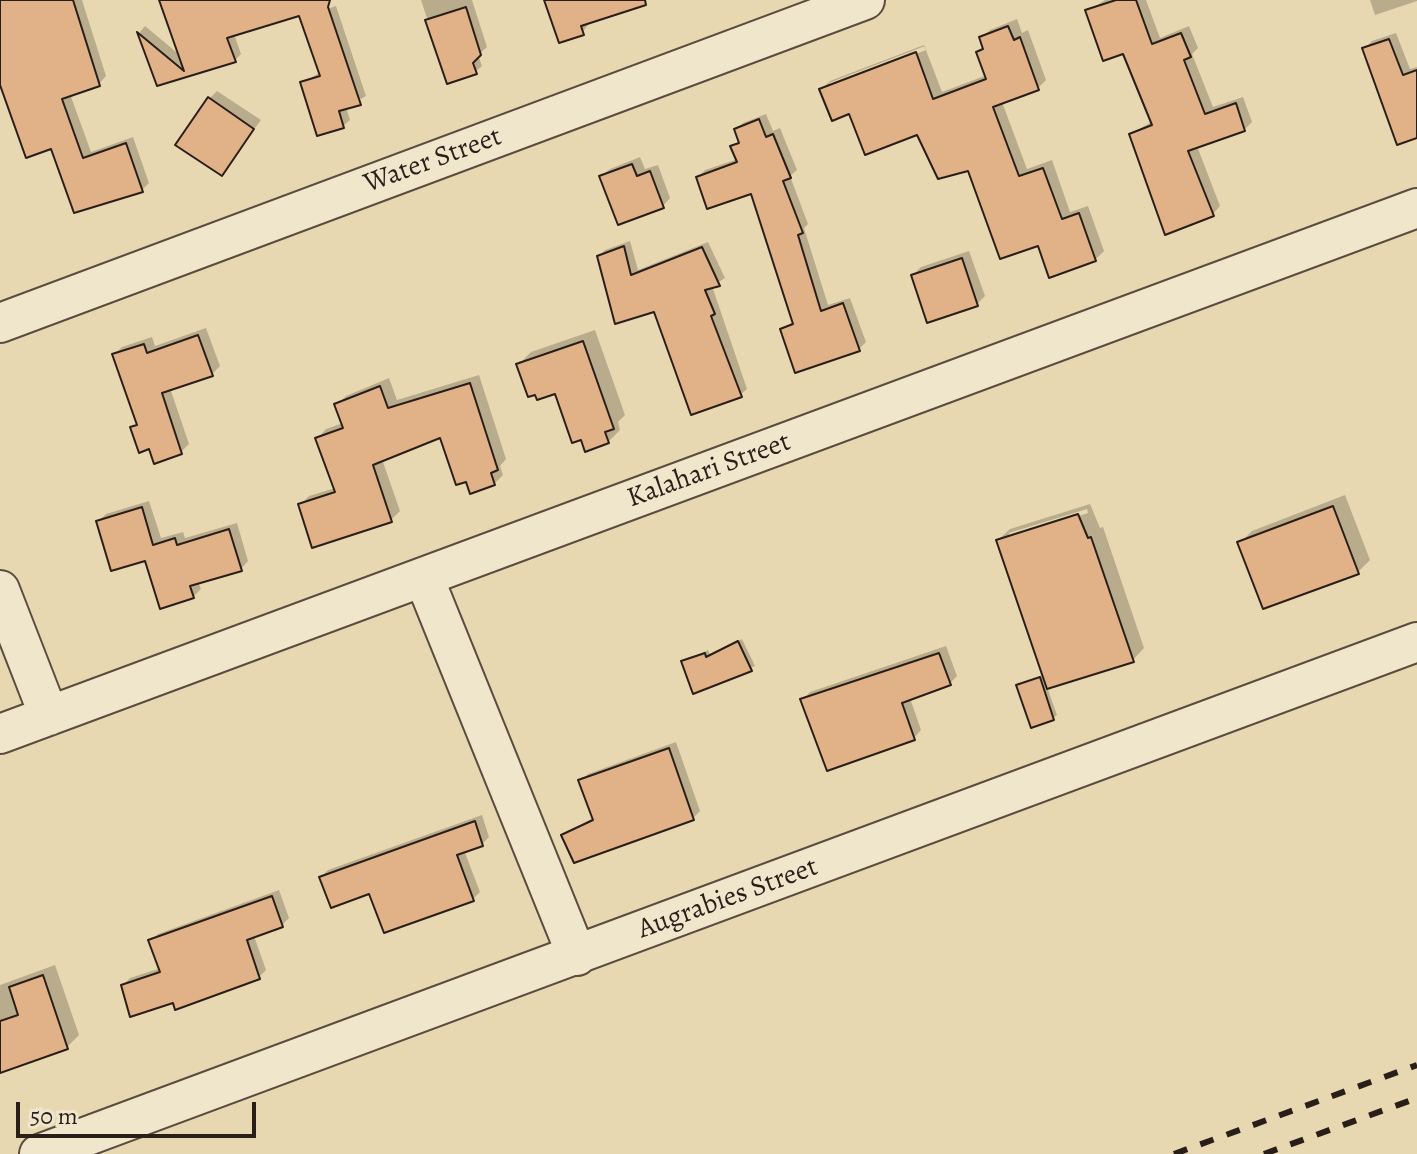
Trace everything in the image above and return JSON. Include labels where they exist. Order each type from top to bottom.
[{"type":"street","name":"Water Street","points":[[0,323],[865,0]]},
{"type":"street","name":"Kalahari Street","points":[[0,734],[1417,208]]},
{"type":"street","points":[[424,578],[577,956]]},
{"type":"street","points":[[0,590],[49,716]]},
{"type":"street","name":"Augrabies Street","points":[[39,1154],[1417,642]]},
{"type":"building","points":[[0,0],[73,0],[100,86],[62,99],[83,158],[126,143],[143,192],[74,213],[51,149],[26,158],[0,85]]},
{"type":"building","points":[[159,0],[330,0],[328,7],[361,105],[339,111],[344,128],[317,136],[300,82],[320,76],[299,16],[227,38],[236,62],[157,86],[137,32],[184,71]]},
{"type":"building","points":[[544,0],[645,0],[646,5],[581,26],[584,35],[559,43]]},
{"type":"building","points":[[1116,0],[1136,0],[1152,44],[1181,33],[1191,57],[1184,60],[1205,114],[1236,103],[1245,131],[1188,151],[1214,216],[1165,235],[1129,134],[1152,125],[1123,54],[1103,61],[1085,10]]},
{"type":"building","points":[[466,7],[481,55],[473,63],[477,74],[447,84],[425,20]]},
{"type":"building","points":[[1008,26],[1014,40],[1020,37],[1039,90],[993,107],[1019,176],[1043,168],[1062,219],[1079,213],[1096,261],[1049,278],[1038,246],[1000,259],[968,171],[938,179],[917,135],[865,155],[849,114],[832,121],[819,89],[916,52],[933,99],[986,79],[976,52],[983,49],[979,37]]},
{"type":"building","points":[[1389,39],[1403,75],[1417,70],[1417,138],[1397,145],[1362,48]]},
{"type":"building","points":[[208,97],[254,129],[222,176],[175,145]]},
{"type":"building","points":[[759,119],[766,137],[773,134],[791,178],[783,181],[803,233],[798,235],[821,311],[843,303],[860,351],[795,373],[780,329],[793,324],[751,194],[707,209],[696,177],[737,162],[730,146],[739,143],[734,129]]},
{"type":"building","points":[[632,164],[637,176],[650,171],[664,208],[618,225],[599,176]]},
{"type":"building","points":[[624,246],[631,275],[702,247],[720,286],[705,290],[715,314],[711,316],[742,397],[691,415],[654,312],[615,324],[597,256]]},
{"type":"building","points":[[962,258],[978,306],[927,323],[911,275]]},
{"type":"building","points":[[198,335],[213,376],[162,393],[182,454],[154,464],[149,449],[139,453],[130,427],[137,425],[112,354],[144,344],[147,353]]},
{"type":"building","points":[[583,341],[614,429],[605,432],[609,443],[585,452],[581,440],[572,443],[555,394],[537,400],[535,395],[528,397],[516,364]]},
{"type":"building","points":[[470,383],[498,470],[491,473],[495,485],[470,494],[466,482],[456,485],[440,438],[373,465],[392,522],[312,548],[298,504],[335,492],[315,438],[343,428],[334,404],[380,386],[388,408]]},
{"type":"building","points":[[1333,506],[1359,574],[1263,609],[1237,542]]},
{"type":"building","points":[[142,507],[153,545],[175,538],[177,545],[229,529],[242,571],[190,586],[194,598],[160,609],[145,561],[111,571],[96,521]]},
{"type":"building","points":[[1078,514],[1088,538],[1091,537],[1134,662],[1047,689],[996,540]]},
{"type":"building","points":[[738,641],[752,671],[693,694],[681,661],[705,653],[706,657]]},
{"type":"building","points":[[939,653],[951,685],[902,703],[915,740],[827,771],[800,699]]},
{"type":"building","points":[[1040,677],[1054,720],[1031,728],[1016,685]]},
{"type":"building","points":[[669,748],[694,820],[574,863],[561,835],[593,820],[578,780]]},
{"type":"building","points":[[475,821],[483,846],[457,855],[474,901],[384,933],[369,894],[331,908],[319,877]]},
{"type":"building","points":[[272,896],[283,927],[247,940],[260,979],[175,1010],[173,1003],[130,1017],[121,985],[160,972],[148,940]]},
{"type":"building","points":[[43,975],[68,1049],[0,1073],[0,1021],[18,1015],[9,987]]},
{"type":"railway","points":[[1174,1154],[1417,1065]]},
{"type":"railway","points":[[1264,1154],[1417,1098]]}]
